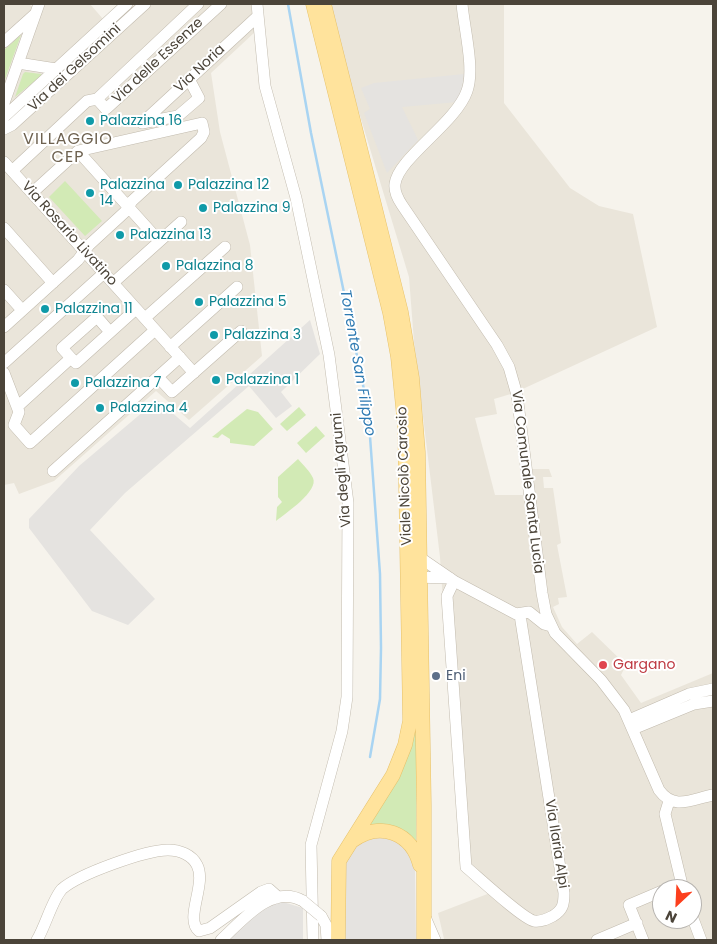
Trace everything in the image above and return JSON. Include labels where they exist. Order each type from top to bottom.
[{"type":"main road","name":"Viale Nicolò Carosio","points":[[313,4],[390,313],[397,350],[405,435],[414,577],[424,940]]},
{"type":"main road","name":"Viale Nicolò Carosio","points":[[324,4],[405,333],[416,426],[419,558],[414,577],[411,710],[408,735],[402,755],[393,774],[342,853],[337,870],[338,940]]},
{"type":"main road","points":[[347,845],[366,832],[390,831],[411,844],[416,851],[423,878]]},
{"type":"street","name":"Via dei Gelsomini","points":[[4,117],[127,4]]},
{"type":"street","name":"Via dei Gelsomini","points":[[4,129],[12,126],[145,4]]},
{"type":"street","name":"Via delle Essenze","points":[[12,171],[87,101],[97,99],[198,4]]},
{"type":"street","name":"Via delle Essenze","points":[[97,99],[106,109],[221,4]]},
{"type":"street","name":"Via degli Agrumi","points":[[257,4],[265,86],[296,198],[330,354],[348,503],[348,697],[342,731],[312,845],[313,940]]},
{"type":"street","name":"Via Comunale Santa Lucia","points":[[462,4],[470,75],[468,89],[457,110],[399,172],[394,185],[395,191],[402,205],[497,345],[509,367],[517,395],[542,593],[551,626],[610,690],[631,724],[659,790],[669,801]]},
{"type":"street","points":[[4,42],[37,9]]},
{"type":"street","points":[[4,103],[37,9]]},
{"type":"street","name":"Via Noria","points":[[189,79],[198,98],[178,116],[142,123],[189,79],[258,16]]},
{"type":"street","points":[[102,27],[110,35]]},
{"type":"street","points":[[18,63],[56,69]]},
{"type":"street","points":[[46,78],[54,87]]},
{"type":"street","points":[[4,327],[78,260],[129,207],[132,200],[201,138],[204,132],[202,123],[78,151],[32,193]]},
{"type":"street","points":[[78,151],[160,241]]},
{"type":"street","name":"Via Rosario Livatino","points":[[4,162],[194,373]]},
{"type":"street","points":[[113,283],[181,222]]},
{"type":"street","points":[[4,228],[53,283]]},
{"type":"street","points":[[145,318],[225,246]]},
{"type":"street","points":[[4,363],[104,273]]},
{"type":"street","points":[[170,347],[237,287]]},
{"type":"street","points":[[4,290],[22,310]]},
{"type":"street","points":[[110,332],[96,317],[62,348],[76,363],[136,309]]},
{"type":"street","points":[[71,358],[18,409],[14,425],[30,443],[155,330]]},
{"type":"street","points":[[158,377],[172,392],[241,331]]},
{"type":"street","points":[[53,471],[180,358]]},
{"type":"street","points":[[4,373],[18,409]]},
{"type":"street","points":[[419,558],[452,580],[520,615],[529,612],[544,624],[551,626]]},
{"type":"street","points":[[414,577],[452,580]]},
{"type":"street","name":"Via Ilaria Alpi","points":[[452,580],[447,596],[466,867],[525,915],[537,921],[546,920],[560,912],[563,908],[564,893],[520,615]]},
{"type":"street","points":[[631,724],[689,694],[713,689]]},
{"type":"street","points":[[631,724],[694,704],[713,701]]},
{"type":"street","points":[[680,879],[665,814],[669,801],[677,803],[713,795]]},
{"type":"street","points":[[37,940],[63,889],[105,868],[153,852],[177,851],[189,856],[197,865],[200,875],[200,886],[194,918],[195,926],[199,931],[210,928],[265,890],[273,891],[278,897]]},
{"type":"street","points":[[643,940],[629,905],[652,895]]},
{"type":"street","points":[[221,940],[255,909],[278,897],[293,897],[303,901],[321,916],[326,925],[328,940]]},
{"type":"street","points":[[423,914],[435,940]]},
{"type":"street","points":[[597,940],[637,923]]},
{"type":"shaded area","points":[[4,4],[29,4],[34,9],[39,4],[90,4],[110,27],[135,4],[252,4],[255,32],[211,73],[220,132],[250,245],[262,356],[189,420],[156,391],[54,481],[19,494],[14,483],[4,485]]},
{"type":"shaded area","points":[[326,4],[504,4],[504,103],[570,188],[599,206],[633,214],[657,327],[514,393],[494,399],[497,414],[475,418],[495,495],[534,495],[532,469],[549,469],[552,477],[543,477],[544,488],[553,488],[561,543],[557,545],[567,597],[558,598],[559,604],[553,607],[562,627],[577,644],[592,632],[626,665],[621,675],[641,703],[713,673],[713,940],[444,939],[438,913],[490,893],[461,870],[440,557],[414,342],[409,277]]},
{"type":"shaded area","points":[[464,74],[462,91],[457,102],[402,107],[418,140],[387,173],[364,113],[370,109],[361,88],[374,83]]},
{"type":"shaded area","points":[[310,320],[320,354],[281,392],[292,406],[276,418],[249,386],[125,493],[90,530],[155,599],[128,625],[92,611],[29,528],[29,519],[79,466],[157,400],[190,428]]},
{"type":"shaded area","points":[[376,837],[392,839],[406,848],[415,869],[416,940],[344,940],[345,862],[357,845]]},
{"type":"shaded area","points":[[283,902],[303,908],[303,940],[228,940],[255,915],[268,906]]},
{"type":"green space","points":[[21,35],[4,82],[4,50]]},
{"type":"green space","points":[[25,72],[41,74],[41,76],[15,97],[23,74]]},
{"type":"green space","points":[[65,181],[102,221],[85,236],[49,197]]},
{"type":"green space","points":[[299,407],[306,415],[287,431],[280,424]]},
{"type":"green space","points":[[247,409],[258,412],[273,429],[254,446],[230,443],[230,439],[222,434],[218,438],[212,437]]},
{"type":"green space","points":[[316,426],[325,436],[306,453],[297,443]]},
{"type":"green space","points":[[298,459],[312,475],[314,483],[307,495],[276,521],[277,507],[282,502],[278,497],[278,477]]},
{"type":"green space","points":[[415,725],[417,725],[416,842],[387,825],[366,826]]},
{"type":"waterway","name":"Torrente San Filippo","points":[[288,4],[311,133],[368,409],[380,574],[381,648],[380,699],[370,757]]},
{"type":"place","name":"Palazzina 16","points":[[90,121]]},
{"type":"place","name":"Palazzina 12","points":[[178,185]]},
{"type":"place","name":"Palazzina 14","points":[[90,193]]},
{"type":"place","name":"Palazzina 9","points":[[203,208]]},
{"type":"place","name":"Palazzina 13","points":[[120,235]]},
{"type":"place","name":"Palazzina 8","points":[[166,266]]},
{"type":"place","name":"Palazzina 5","points":[[199,302]]},
{"type":"place","name":"Palazzina 11","points":[[45,309]]},
{"type":"place","name":"Palazzina 3","points":[[214,335]]},
{"type":"place","name":"Palazzina 1","points":[[216,380]]},
{"type":"place","name":"Palazzina 7","points":[[75,383]]},
{"type":"place","name":"Palazzina 4","points":[[100,408]]},
{"type":"place","name":"Gargano","points":[[603,665]]},
{"type":"place","name":"Eni","points":[[436,676]]},
{"type":"district","name":"VILLAGGIO CEP","points":[[68,149]]}]
